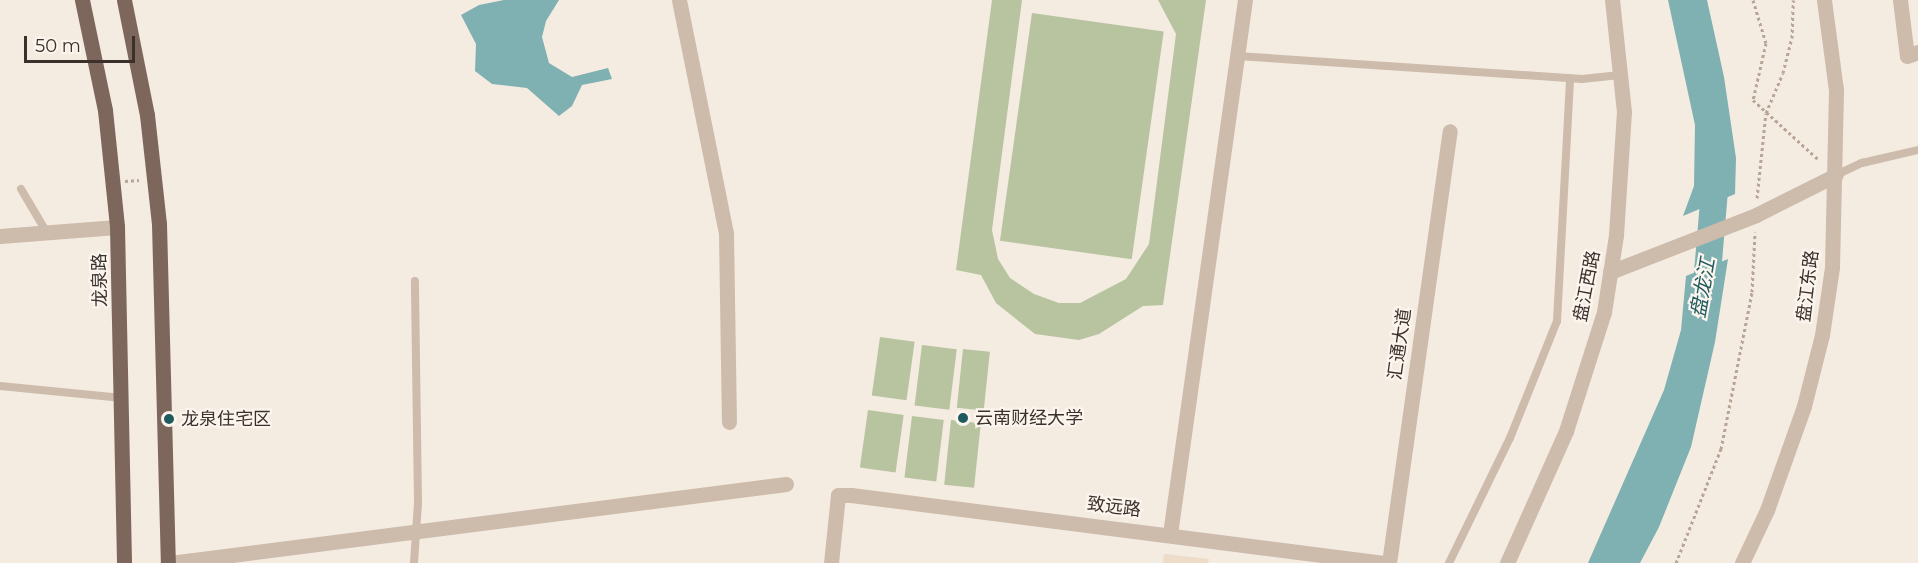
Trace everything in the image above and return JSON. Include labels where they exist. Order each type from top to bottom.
[{"type":"main road","name":"龙泉路","points":[[82,0],[105,111],[117,228],[122,398],[123,563]]},
{"type":"main road","points":[[124,0],[147,115],[159,224],[169,563]]},
{"type":"street","points":[[679,0],[726,234],[729,422]]},
{"type":"street","points":[[1170,534],[1245,0]]},
{"type":"street","name":"盘江西路","points":[[1507,563],[1586,379],[1610,272],[1623,132],[1612,0]]},
{"type":"street","name":"盘江东路","points":[[1742,563],[1767,510],[1804,406],[1822,335],[1832,267],[1836,175],[1836,90],[1824,0]]},
{"type":"street","points":[[1900,0],[1907,56],[1918,52]]},
{"type":"street","name":"汇通大道","points":[[1387,563],[1450,131]]},
{"type":"street","points":[[1610,272],[1753,216],[1836,175]]},
{"type":"street","points":[[0,236],[117,228]]},
{"type":"street","points":[[169,563],[225,559],[415,530],[786,484]]},
{"type":"street","name":"致远路","points":[[831,563],[838,495],[1170,534],[1387,563]]},
{"type":"lane","points":[[1237,56],[1570,78],[1620,75]]},
{"type":"lane","points":[[1449,563],[1510,438],[1557,321],[1570,78]]},
{"type":"lane","points":[[1836,175],[1862,163],[1918,150]]},
{"type":"lane","points":[[21,189],[47,232]]},
{"type":"lane","points":[[414,563],[418,503],[415,281]]},
{"type":"lane","points":[[0,386],[122,398]]},
{"type":"path","points":[[1753,0],[1766,44],[1753,100],[1836,175]]},
{"type":"path","points":[[1676,563],[1721,449],[1752,291],[1753,216],[1766,113],[1783,73],[1792,38],[1793,0]]},
{"type":"path","points":[[125,181],[144,179]]},
{"type":"green space","points":[[992,0],[1022,0],[992,230],[998,259],[1010,278],[1034,294],[1059,303],[1080,303],[1126,279],[1149,244],[1176,34],[1158,0],[1206,0],[1163,305],[1143,306],[1099,334],[1079,340],[1035,334],[996,303],[981,275],[956,270]]},
{"type":"green space","points":[[1032,13],[1164,32],[1132,259],[1000,241]]},
{"type":"green space","points":[[880,337],[915,342],[906,400],[872,395]]},
{"type":"green space","points":[[922,345],[957,349],[949,410],[915,406]]},
{"type":"green space","points":[[963,349],[990,352],[984,410],[957,408]]},
{"type":"green space","points":[[868,410],[904,415],[896,472],[860,467]]},
{"type":"green space","points":[[912,416],[944,420],[936,481],[904,478]]},
{"type":"green space","points":[[951,420],[981,423],[974,488],[944,485]]},
{"type":"shaded area","points":[[1164,554],[1209,559],[1208,563],[1163,563]]},
{"type":"water","points":[[504,0],[559,0],[546,21],[542,37],[549,63],[572,77],[608,68],[612,79],[582,85],[572,106],[559,116],[527,88],[492,84],[475,71],[476,44],[461,15],[479,5]]},
{"type":"water","points":[[1668,0],[1707,0],[1724,77],[1736,158],[1735,194],[1683,216],[1694,186],[1695,125]]},
{"type":"water","points":[[1728,259],[1715,342],[1691,447],[1659,527],[1640,563],[1588,563],[1664,390],[1681,330],[1686,276]]},
{"type":"waterway","name":"盘龙江","points":[[1701,304],[1707,272],[1716,167]]},
{"type":"place","name":"云南财经大学","points":[[963,418]]},
{"type":"place","name":"龙泉住宅区","points":[[169,419]]}]
